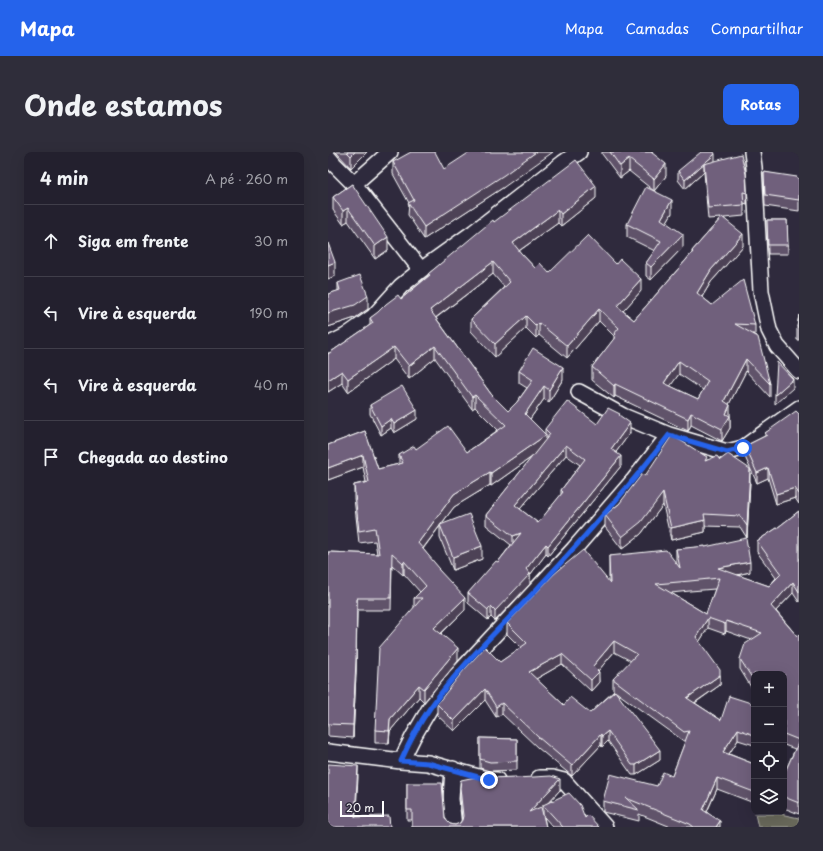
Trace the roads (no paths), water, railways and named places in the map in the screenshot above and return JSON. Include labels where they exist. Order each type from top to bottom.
[{"type":"street","points":[[354,184],[390,152]]},
{"type":"street","points":[[328,345],[346,336],[373,317],[401,286],[474,232],[563,162],[579,152]]},
{"type":"street","points":[[752,152],[760,290],[769,330],[777,346],[799,371]]},
{"type":"street","points":[[328,157],[354,184],[421,270]]},
{"type":"street","points":[[579,392],[623,416],[669,435],[727,452],[743,448],[799,408]]},
{"type":"street","points":[[401,761],[413,736],[430,708],[456,676],[574,548],[633,481],[669,435]]},
{"type":"street","points":[[328,752],[428,763],[489,780],[552,778],[564,781],[605,827]]},
{"type":"street","points":[[453,769],[451,799],[454,827]]}]
